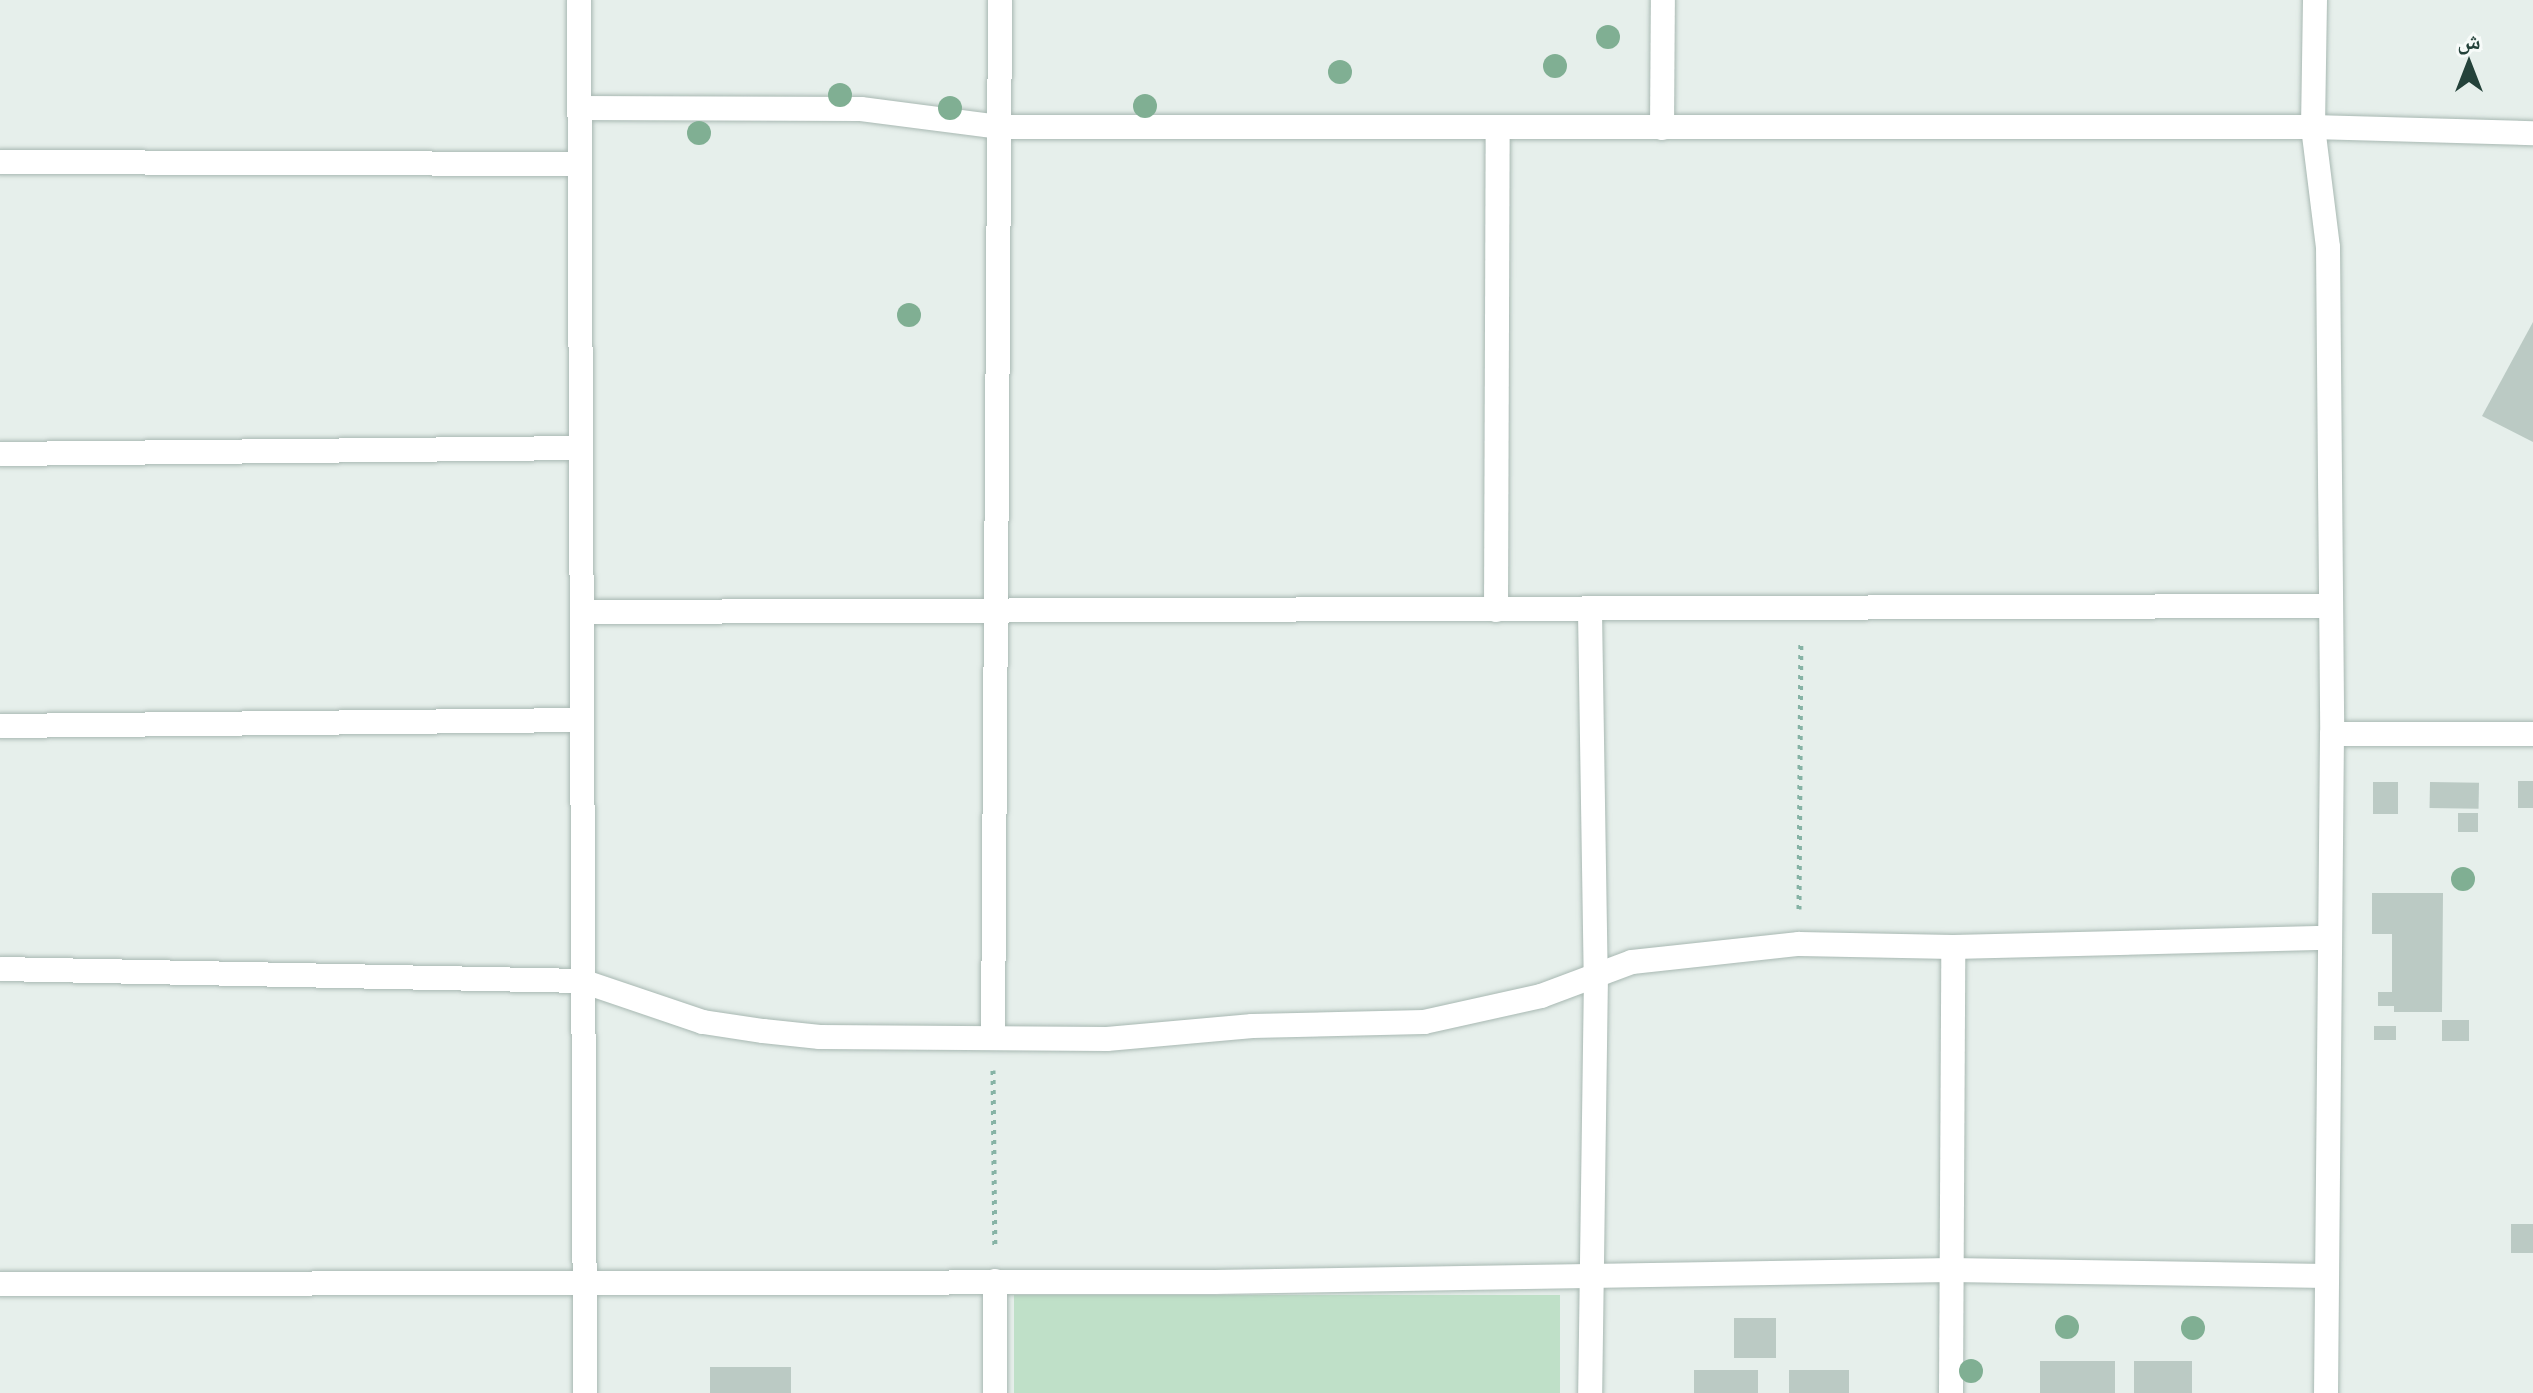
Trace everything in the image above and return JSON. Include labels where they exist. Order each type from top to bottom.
[{"type":"street","points":[[579,0],[585,1393]]},
{"type":"street","points":[[993,1037],[1000,0]]},
{"type":"street","points":[[1662,128],[1663,0]]},
{"type":"street","points":[[2315,0],[2313,127],[2328,247],[2327,606],[2332,734],[2327,938],[2326,1393]]},
{"type":"street","points":[[579,108],[861,109],[999,127],[2313,127],[2533,133]]},
{"type":"street","points":[[1496,610],[1498,128]]},
{"type":"street","points":[[0,162],[580,164]]},
{"type":"street","points":[[0,454],[581,448]]},
{"type":"street","points":[[582,612],[1590,612],[2327,606]]},
{"type":"street","points":[[1590,612],[1596,975],[1590,1393]]},
{"type":"street","points":[[0,726],[582,720]]},
{"type":"street","points":[[2332,734],[2533,734]]},
{"type":"street","points":[[0,969],[582,981],[703,1022],[763,1031],[820,1037],[1107,1039],[1252,1026],[1424,1022],[1484,1012],[1632,962],[1799,944],[1953,947],[2327,938]]},
{"type":"street","points":[[1951,1393],[1953,947]]},
{"type":"street","points":[[0,1284],[995,1281],[1951,1270],[2326,1276]]},
{"type":"street","points":[[995,1281],[995,1393]]},
{"type":"path","points":[[1799,944],[1801,610]]},
{"type":"path","points":[[993,1037],[995,1281]]},
{"type":"green space","points":[[1014,1295],[1560,1295],[1560,1393],[1014,1393]]},
{"type":"building","points":[[2533,322],[2533,442],[2482,416]]},
{"type":"building","points":[[2518,781],[2533,781],[2533,808],[2518,808]]},
{"type":"building","points":[[2373,782],[2398,782],[2398,814],[2373,814]]},
{"type":"building","points":[[2430,782],[2479,783],[2479,809],[2430,808]]},
{"type":"building","points":[[2458,813],[2478,813],[2478,832],[2458,832]]},
{"type":"building","points":[[2372,893],[2443,893],[2442,1012],[2394,1012],[2394,1006],[2378,1006],[2378,992],[2392,992],[2392,934],[2372,934]]},
{"type":"building","points":[[2442,1020],[2469,1020],[2469,1041],[2442,1041]]},
{"type":"building","points":[[2374,1026],[2396,1026],[2396,1040],[2374,1040]]},
{"type":"building","points":[[2511,1224],[2533,1224],[2533,1253],[2511,1253]]},
{"type":"building","points":[[1734,1318],[1776,1318],[1776,1358],[1734,1358]]},
{"type":"building","points":[[2040,1361],[2115,1361],[2115,1393],[2040,1393]]},
{"type":"building","points":[[2134,1361],[2192,1361],[2192,1393],[2134,1393]]},
{"type":"building","points":[[710,1367],[791,1367],[791,1393],[710,1393]]},
{"type":"building","points":[[1694,1370],[1758,1370],[1758,1393],[1694,1393]]},
{"type":"building","points":[[1789,1370],[1849,1370],[1849,1393],[1789,1393]]}]
